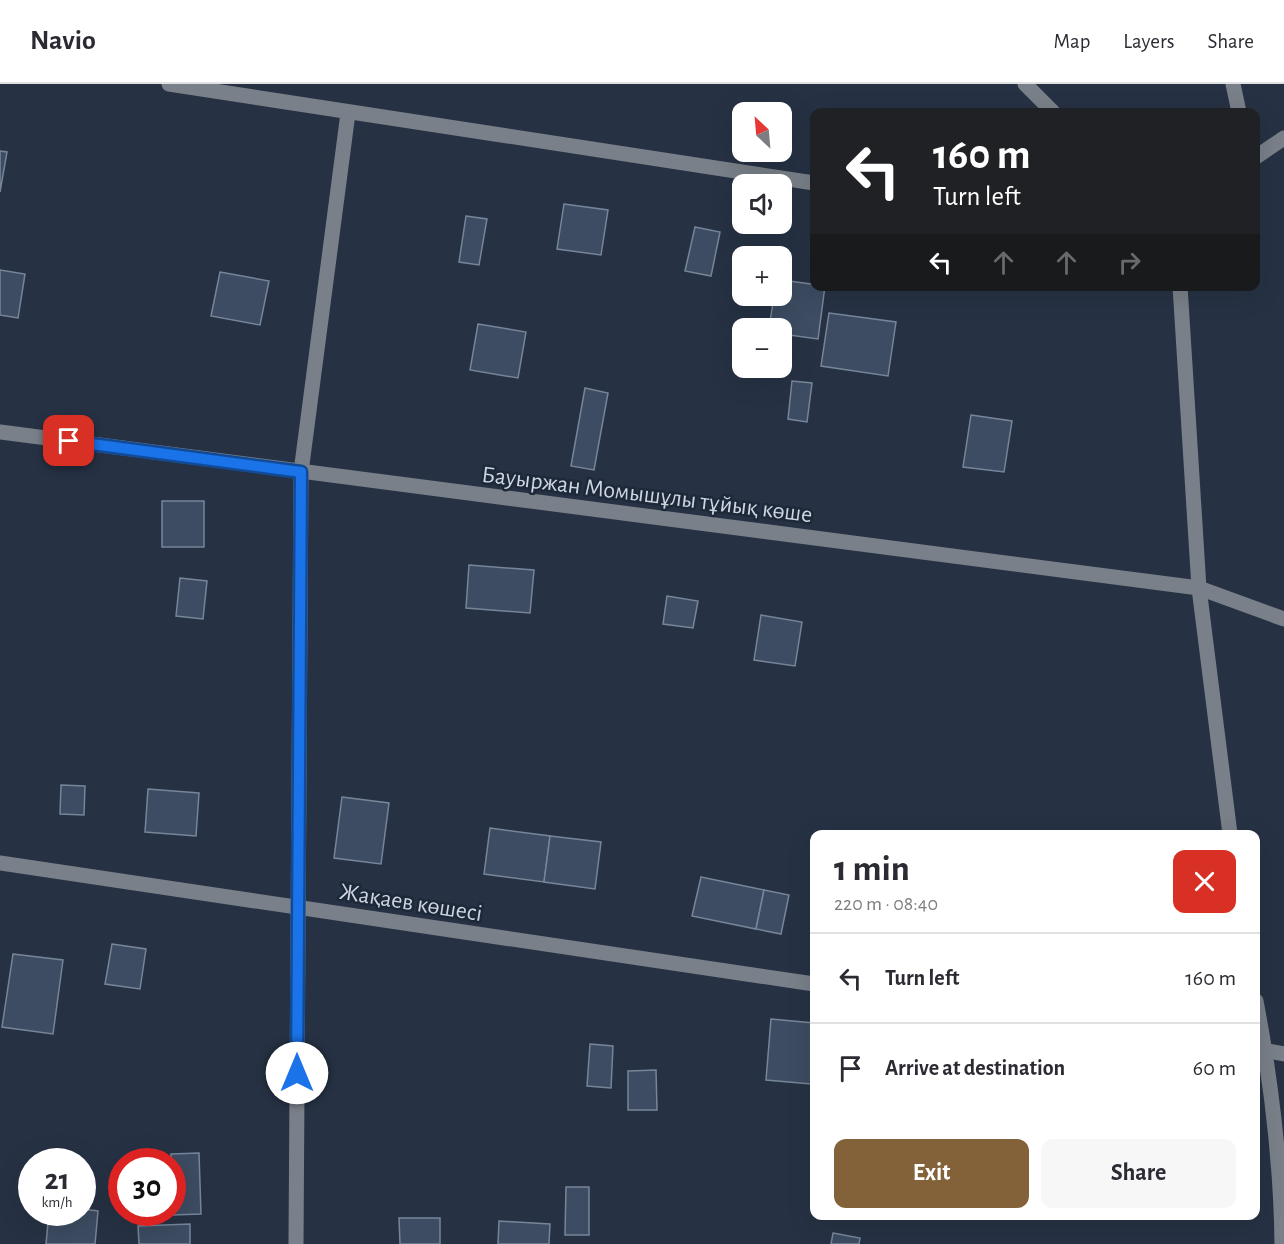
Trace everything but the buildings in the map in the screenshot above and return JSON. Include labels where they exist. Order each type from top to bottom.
[{"type":"street","points":[[169,84],[810,182]]},
{"type":"street","points":[[1025,84],[1049,108]]},
{"type":"street","points":[[1233,84],[1238,108]]},
{"type":"street","points":[[296,1244],[301,472],[348,113]]},
{"type":"street","points":[[1260,154],[1284,138]]},
{"type":"street","points":[[1180,291],[1199,588],[1229,830]]},
{"type":"street","name":"Бауыржан Момышұлы тұйық көше","points":[[0,432],[1199,588],[1284,619]]},
{"type":"street","name":"Жақаев көшесі","points":[[0,863],[810,983]]},
{"type":"street","points":[[1282,1244],[1281,1199],[1260,1049],[1284,1054]]},
{"type":"route","points":[[69,441],[301,472],[297,1073]]}]
